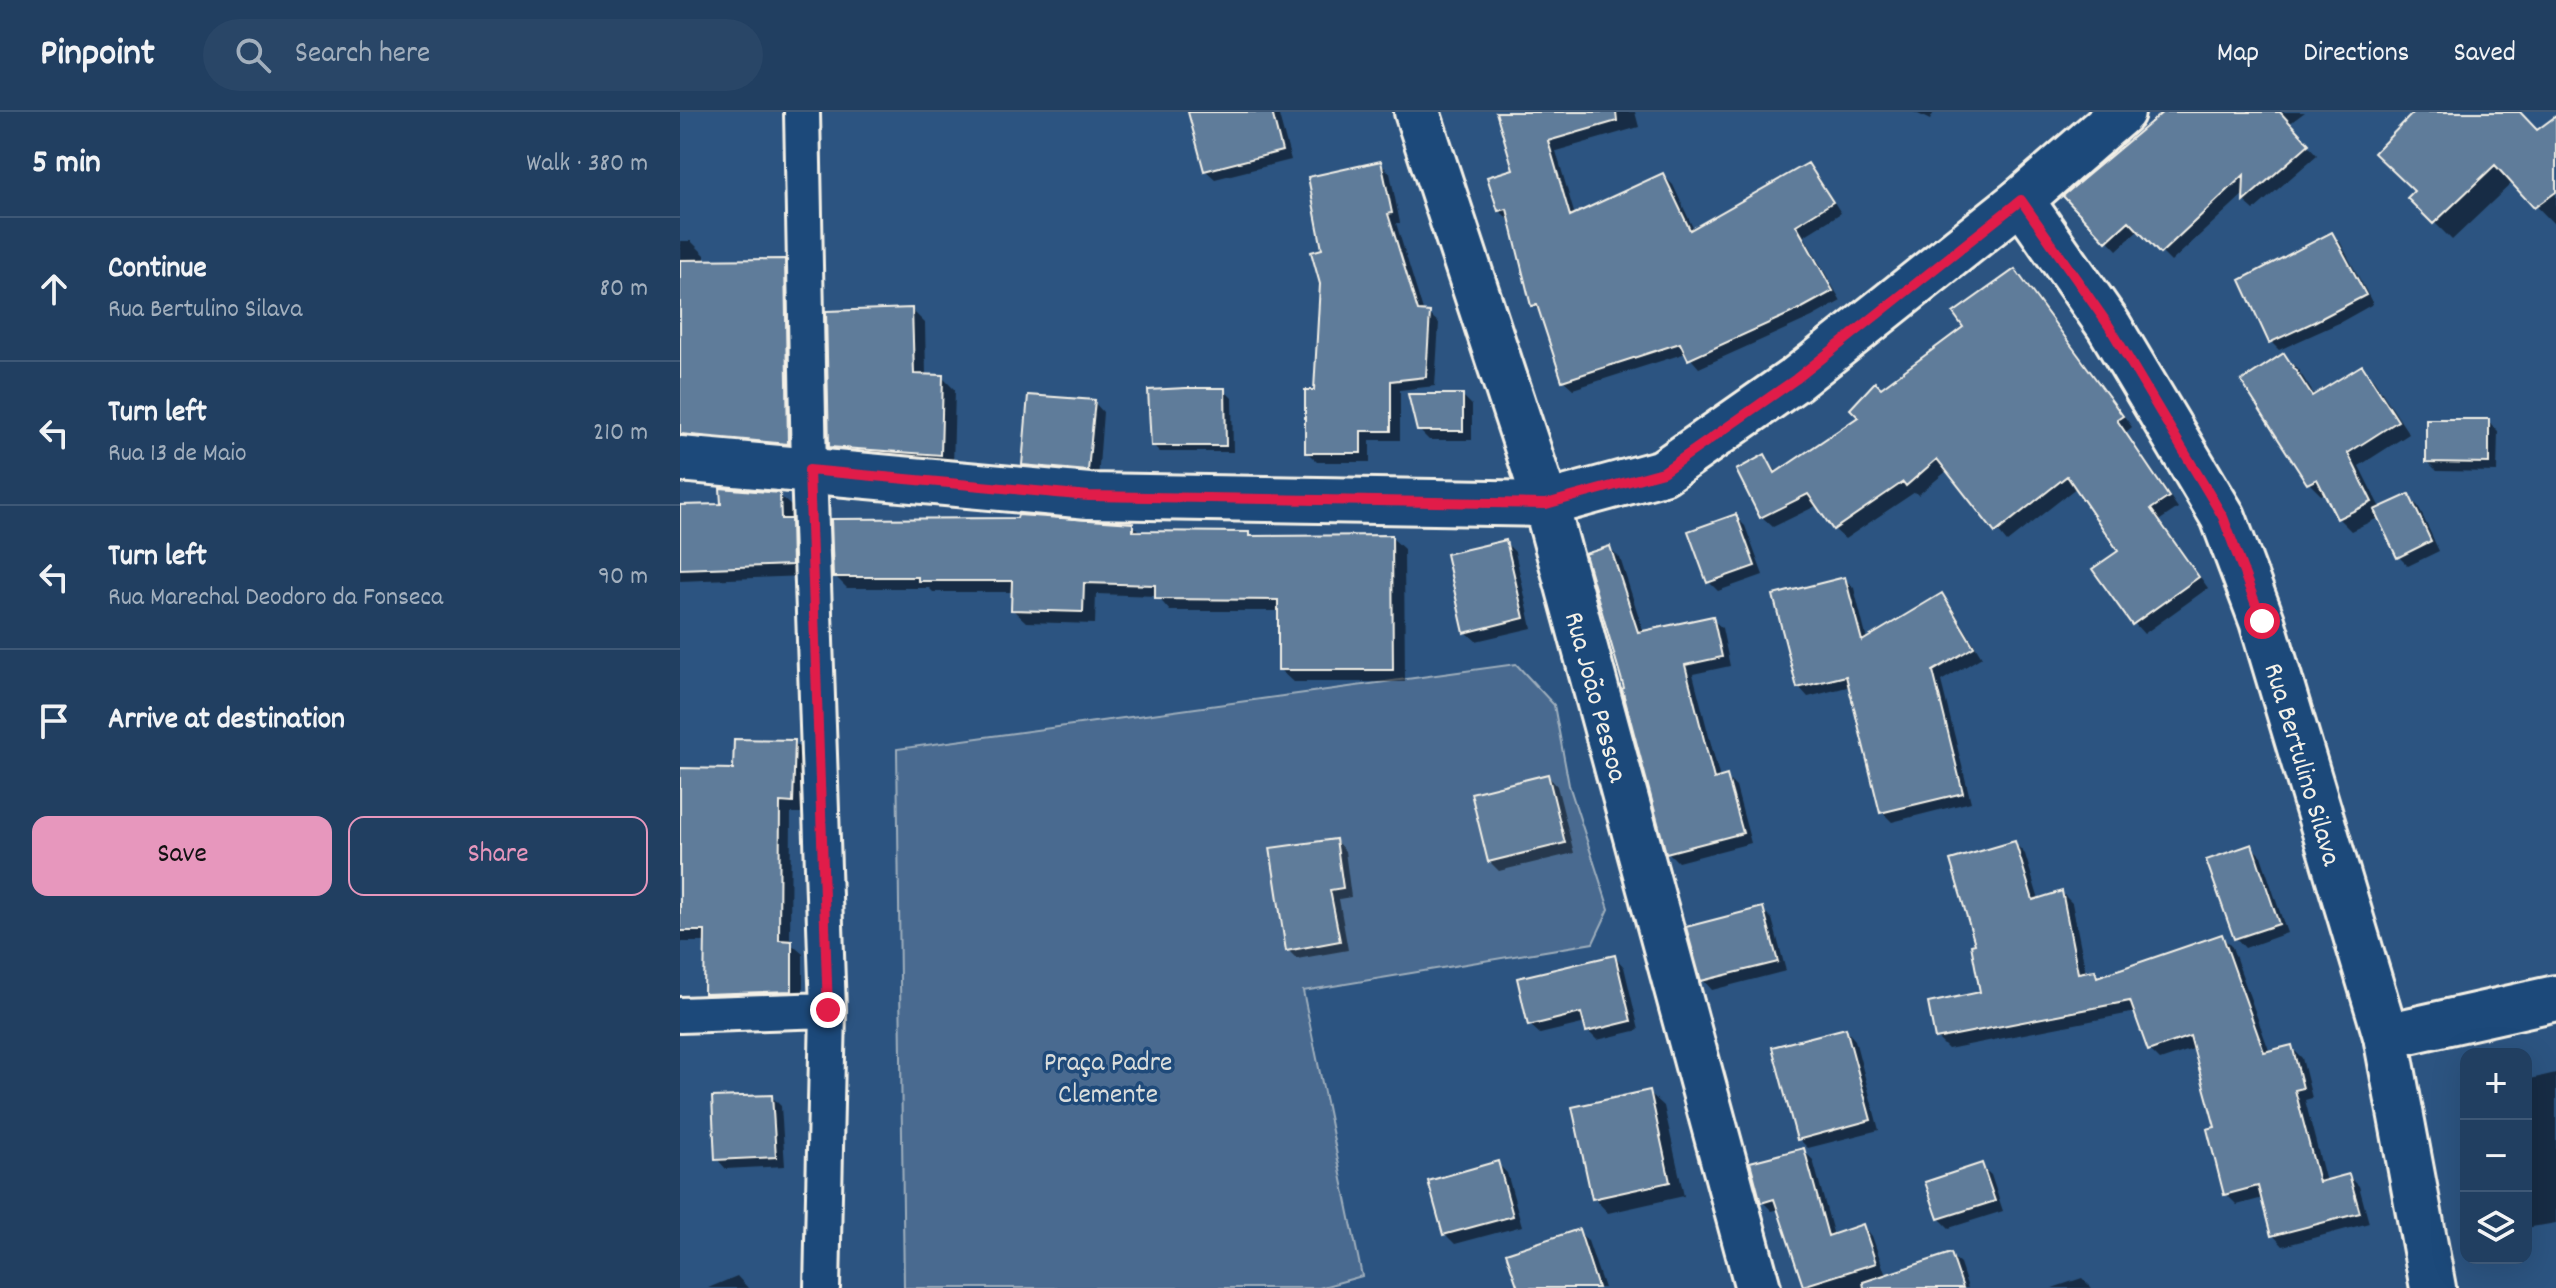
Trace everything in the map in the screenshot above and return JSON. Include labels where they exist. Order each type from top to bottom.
[{"type":"street","points":[[802,112],[809,470],[828,1010],[822,1288]]},
{"type":"street","name":"Rua João Pessoa","points":[[1417,112],[1546,504],[1758,1288]]},
{"type":"street","points":[[680,459],[1089,496],[1546,504],[1663,472],[1796,379],[2021,200],[2122,112]]},
{"type":"street","name":"Rua Bertulino Silava","points":[[2021,200],[2109,326],[2223,517],[2262,621],[2386,1036],[2433,1288]]},
{"type":"street","points":[[2386,1036],[2556,998]]},
{"type":"street","points":[[680,1015],[828,1010]]},
{"type":"green space","name":"Praça Padre Clemente","points":[[1516,664],[1554,705],[1569,785],[1609,909],[1593,943],[1303,991],[1362,1276],[1319,1288],[904,1288],[897,749]]},
{"type":"building","points":[[1188,112],[1272,112],[1282,151],[1204,171]]},
{"type":"building","points":[[1496,112],[1616,112],[1617,121],[1548,141],[1570,216],[1663,173],[1690,230],[1808,163],[1833,202],[1796,225],[1833,291],[1688,360],[1680,343],[1562,381],[1537,305],[1531,306],[1507,209],[1498,211],[1487,177],[1513,169]]},
{"type":"building","points":[[2163,112],[2280,112],[2309,144],[2243,202],[2244,175],[2160,254],[2129,221],[2106,242],[2063,196]]},
{"type":"building","points":[[2414,112],[2520,112],[2537,130],[2556,116],[2556,192],[2534,208],[2495,165],[2433,224],[2407,198],[2414,191],[2374,153]]},
{"type":"building","points":[[1381,161],[1392,213],[1388,214],[1418,311],[1430,312],[1426,377],[1391,381],[1391,431],[1361,431],[1361,453],[1305,453],[1305,390],[1314,390],[1320,284],[1311,252],[1322,249],[1308,177]]},
{"type":"building","points":[[2332,232],[2366,295],[2269,343],[2240,280]]},
{"type":"building","points":[[785,259],[788,444],[680,434],[680,260]]},
{"type":"building","points":[[2015,269],[2123,416],[2117,420],[2169,497],[2151,509],[2199,577],[2132,625],[2092,569],[2118,551],[2067,476],[1995,533],[1937,459],[1906,486],[1903,482],[1833,530],[1808,494],[1760,518],[1736,470],[1765,454],[1775,473],[1858,417],[1850,409],[1875,382],[1881,388],[1963,327],[1953,313]]},
{"type":"building","points":[[912,308],[914,374],[943,375],[941,455],[829,447],[826,311]]},
{"type":"building","points":[[2284,353],[2312,396],[2362,365],[2398,421],[2348,453],[2372,502],[2337,519],[2317,479],[2307,484],[2241,381]]},
{"type":"building","points":[[1225,388],[1226,446],[1151,446],[1148,390]]},
{"type":"building","points":[[1408,394],[1463,394],[1463,431],[1417,431]]},
{"type":"building","points":[[1028,395],[1095,400],[1088,471],[1022,465]]},
{"type":"building","points":[[2426,419],[2489,419],[2489,463],[2426,462]]},
{"type":"building","points":[[720,488],[780,493],[781,519],[791,519],[792,565],[680,569],[680,505],[721,504]]},
{"type":"building","points":[[2409,494],[2431,541],[2397,558],[2374,510]]},
{"type":"building","points":[[1736,514],[1755,566],[1707,583],[1688,531]]},
{"type":"building","points":[[1018,515],[1133,523],[1133,531],[1249,532],[1249,536],[1392,535],[1393,670],[1278,670],[1278,600],[1155,599],[1155,585],[1084,583],[1083,612],[1011,610],[1012,581],[833,577],[831,519],[1017,518]]},
{"type":"building","points":[[1506,540],[1524,618],[1464,633],[1446,554]]},
{"type":"building","points":[[1610,546],[1638,632],[1713,616],[1722,657],[1685,665],[1714,779],[1727,775],[1743,833],[1666,853],[1624,688],[1585,554]]},
{"type":"building","points":[[1845,577],[1862,641],[1942,593],[1974,647],[1933,671],[1963,793],[1880,813],[1846,676],[1797,688],[1773,595]]},
{"type":"building","points":[[734,739],[795,740],[793,803],[780,802],[779,940],[792,941],[792,991],[704,994],[705,931],[680,931],[680,768],[733,769]]},
{"type":"building","points":[[1548,774],[1565,843],[1488,862],[1471,793]]},
{"type":"building","points":[[1336,839],[1343,888],[1330,890],[1340,941],[1286,951],[1270,848]]},
{"type":"building","points":[[2015,841],[2033,900],[2062,891],[2078,973],[2095,970],[2097,977],[2222,934],[2264,1052],[2292,1045],[2303,1088],[2295,1090],[2319,1182],[2349,1174],[2360,1213],[2271,1236],[2258,1186],[2224,1195],[2207,1129],[2215,1127],[2190,1036],[2148,1051],[2130,1001],[1935,1039],[1928,1003],[1980,992],[1971,945],[1975,944],[1950,860]]},
{"type":"building","points":[[2252,844],[2279,924],[2234,939],[2206,860]]},
{"type":"building","points":[[1763,907],[1778,962],[1701,981],[1686,927]]},
{"type":"building","points":[[1615,955],[1631,1021],[1586,1032],[1581,1013],[1528,1026],[1517,978]]},
{"type":"building","points":[[1846,1028],[1871,1120],[1797,1140],[1772,1047]]},
{"type":"building","points":[[1650,1090],[1670,1182],[1592,1199],[1572,1107]]},
{"type":"building","points":[[772,1095],[776,1157],[715,1160],[712,1097]]},
{"type":"building","points":[[1804,1148],[1828,1236],[1863,1224],[1876,1263],[1803,1286],[1774,1199],[1761,1203],[1750,1162]]},
{"type":"building","points":[[1498,1161],[1513,1216],[1443,1235],[1428,1181]]},
{"type":"building","points":[[1982,1163],[1995,1201],[1938,1219],[1925,1182]]},
{"type":"building","points":[[1579,1229],[1598,1288],[1518,1288],[1506,1253]]},
{"type":"building","points":[[1951,1253],[1963,1288],[1864,1288],[1863,1282]]},
{"type":"route","points":[[828,1010],[809,470],[1089,496],[1546,504],[1663,472],[1796,379],[2021,200],[2109,326],[2223,517],[2262,621]]}]
